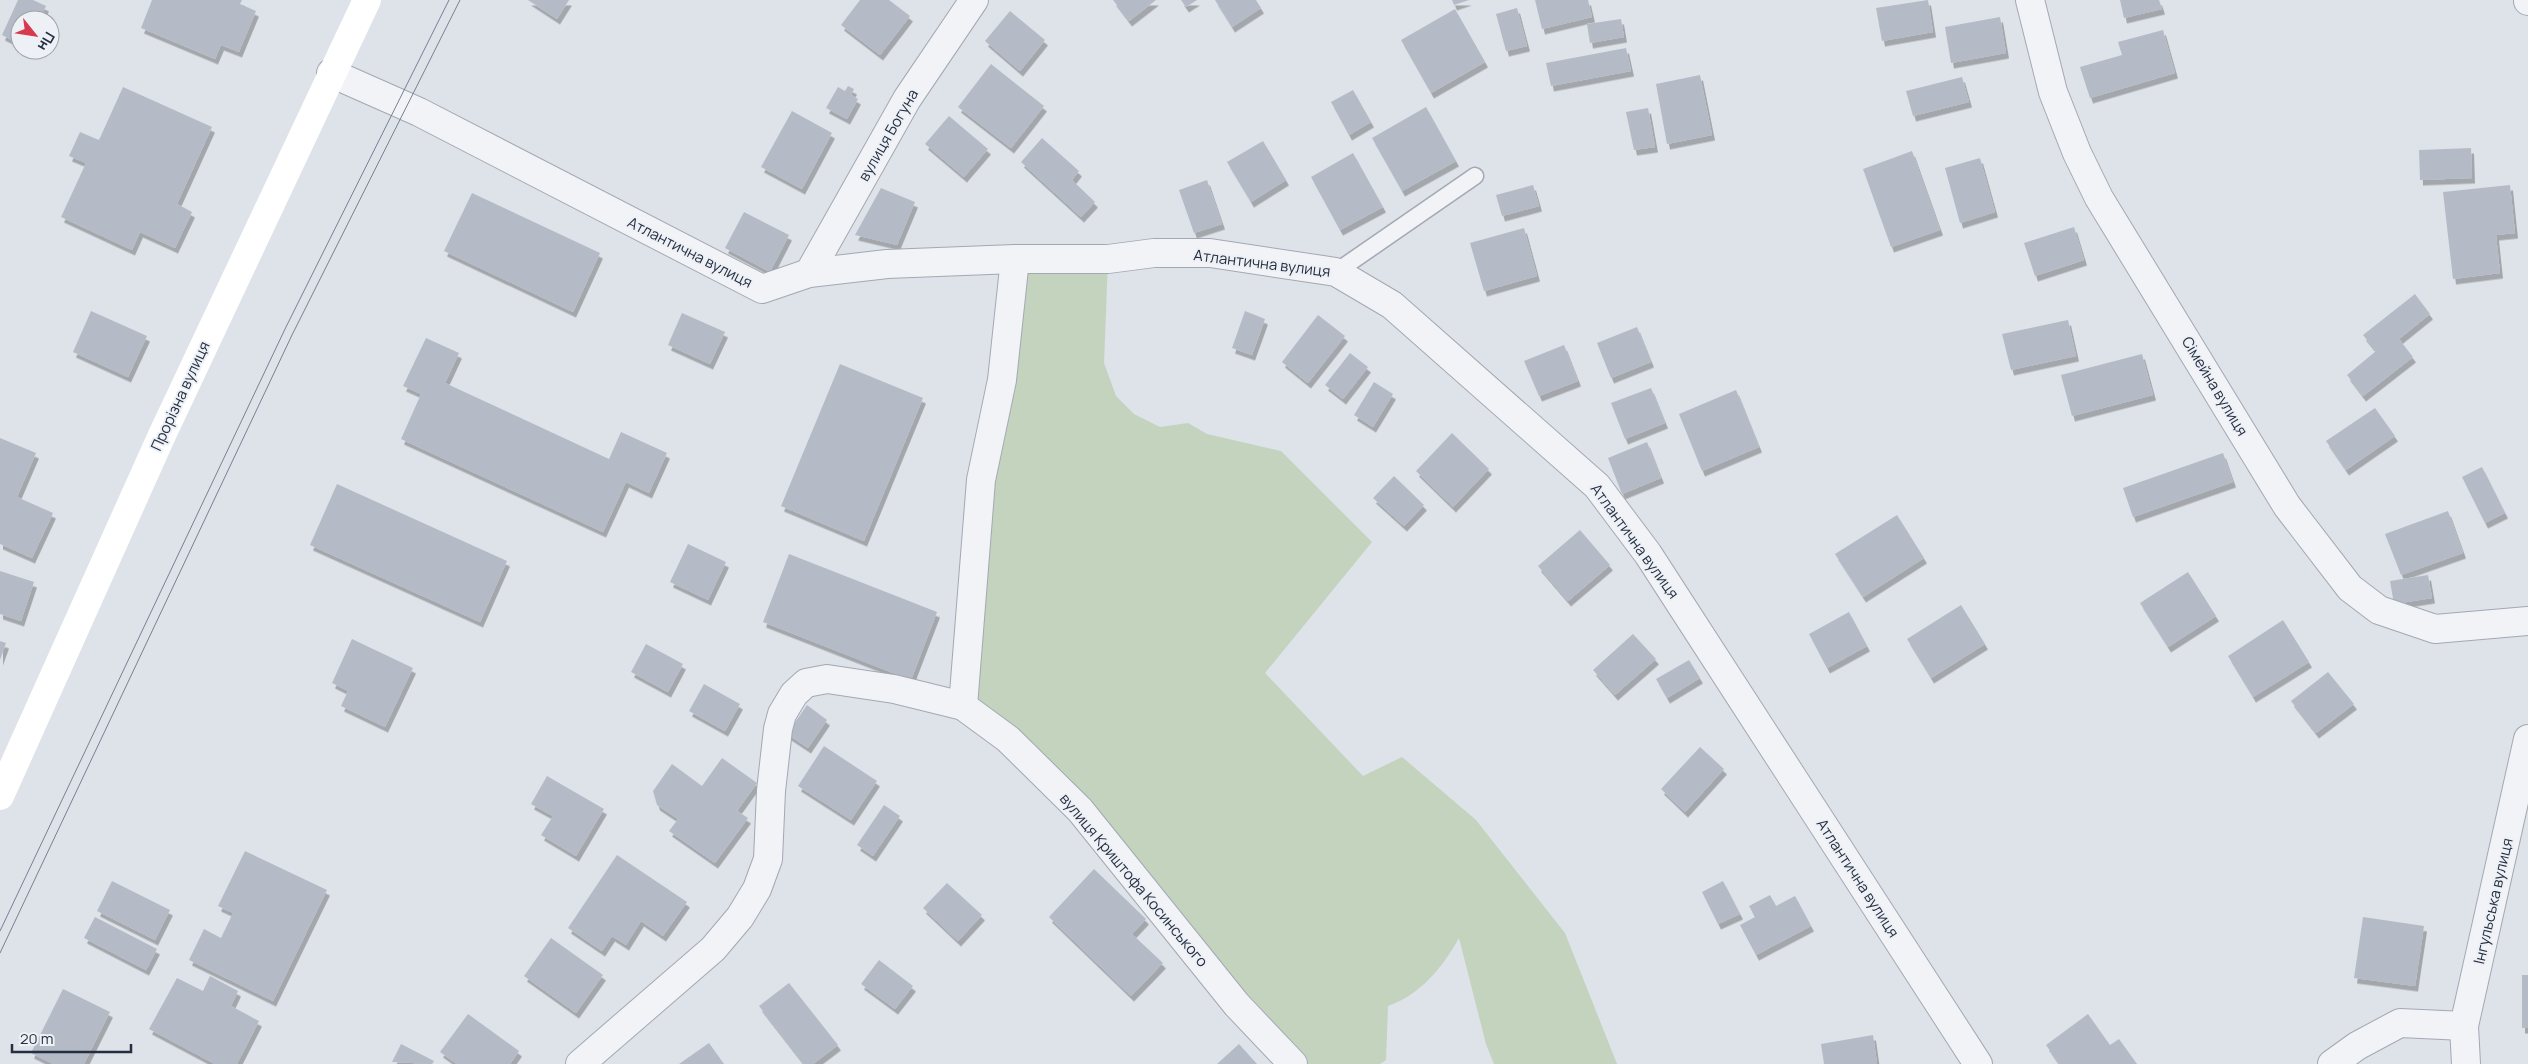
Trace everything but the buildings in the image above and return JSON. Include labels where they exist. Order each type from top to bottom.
[{"type":"main road","name":"Прорізна вулиця","points":[[1,790],[162,435],[367,0]]},
{"type":"street","name":"вулиця Богуна","points":[[810,273],[907,99],[974,0]]},
{"type":"street","name":"Сімейна вулиця","points":[[2030,0],[2054,92],[2077,153],[2099,198],[2287,506],[2350,588],[2380,610],[2435,629],[2528,621]]},
{"type":"street","name":"Атлантична вулиця","points":[[331,73],[419,112],[762,289],[810,273],[887,264],[1015,259],[1108,260],[1154,253],[1210,253],[1336,272],[1392,305],[1597,486],[1648,554],[1978,1064]]},
{"type":"street","points":[[963,706],[981,480],[1002,380],[1015,259]]},
{"type":"street","name":"вулиця Криштофа Косинського","points":[[580,1064],[712,949],[740,917],[757,889],[768,859],[771,791],[778,729],[782,714],[794,694],[806,683],[827,679],[894,689],[963,706],[1008,739],[1080,810],[1237,1005],[1293,1064]]},
{"type":"street","name":"Інгульська вулиця","points":[[2466,1064],[2464,1026],[2528,739]]},
{"type":"street","points":[[2332,1064],[2357,1046],[2400,1023],[2464,1026]]},
{"type":"lane","points":[[1336,272],[1475,176]]},
{"type":"green space","points":[[1015,259],[1108,259],[1104,363],[1116,396],[1134,414],[1160,427],[1188,423],[1207,434],[1281,451],[1372,542],[1265,673],[1363,776],[1402,757],[1476,820],[1565,933],[1617,1064],[1494,1064],[1486,1044],[1459,938],[1446,959],[1430,979],[1410,995],[1388,1006],[1386,1060],[1380,1064],[1293,1064],[1119,859],[963,706]]},
{"type":"tram line","points":[[0,931],[285,329],[449,0]]},
{"type":"tram line","points":[[0,953],[292,335],[460,0]]}]
